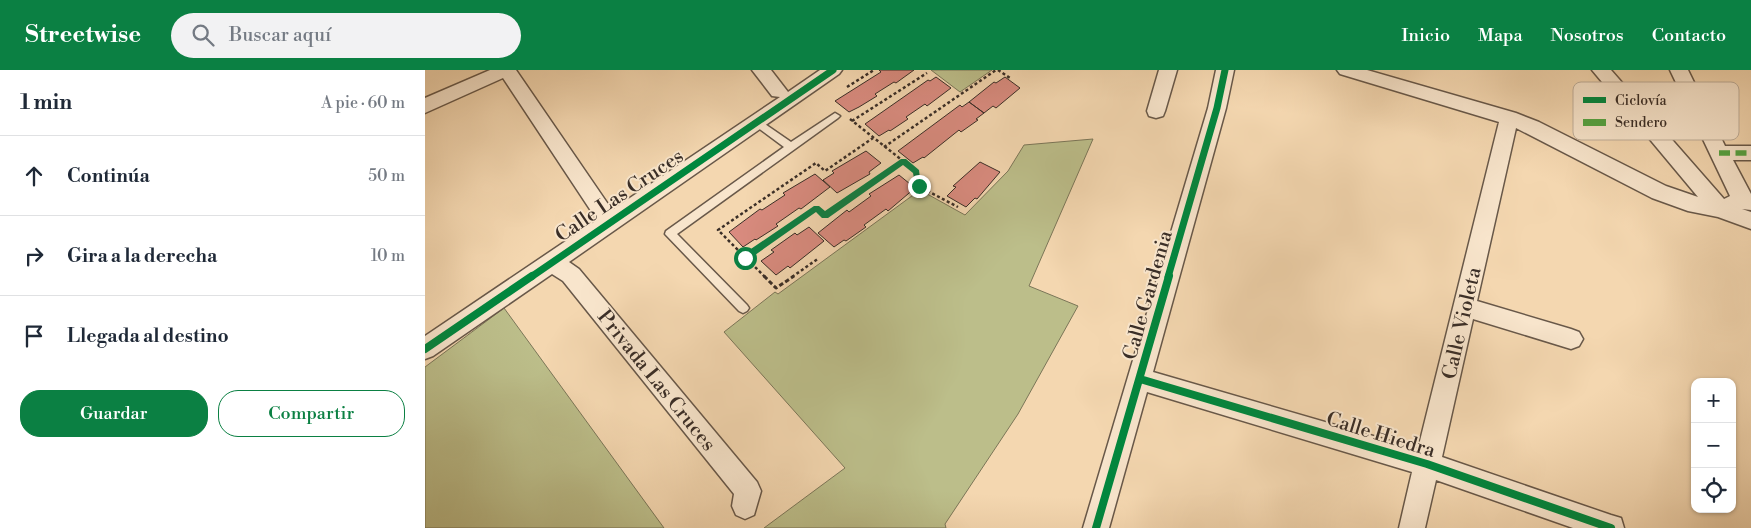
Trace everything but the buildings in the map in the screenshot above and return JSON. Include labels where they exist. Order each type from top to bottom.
[{"type":"street","points":[[425,106],[507,70],[609,222]]},
{"type":"street","points":[[761,70],[779,91]]},
{"type":"street","name":"Calle Las Cruces","points":[[425,349],[833,70]]},
{"type":"street","points":[[1156,110],[1168,70]]},
{"type":"street","name":"Calle Gardenia","points":[[1095,528],[1140,379],[1217,108],[1225,70]]},
{"type":"street","points":[[1346,70],[1509,118],[1532,127],[1659,192],[1689,204],[1719,209],[1751,221]]},
{"type":"street","points":[[1601,70],[1611,82]]},
{"type":"street","points":[[1679,70],[1685,82]]},
{"type":"street","name":"Calle Violeta","points":[[1412,528],[1509,118]]},
{"type":"street","points":[[1660,140],[1719,209]]},
{"type":"street","points":[[1713,140],[1746,201],[1719,209]]},
{"type":"street","points":[[1719,153],[1751,153]]},
{"type":"street","name":"Privada Las Cruces","points":[[550,262],[571,275],[748,491],[745,506]]},
{"type":"street","points":[[1465,307],[1571,339]]},
{"type":"street","name":"Calle Hiedra","points":[[1140,379],[1427,464],[1611,528]]},
{"type":"lane","points":[[743,308],[670,234],[835,116]]},
{"type":"lane","points":[[756,122],[791,148]]},
{"type":"path","points":[[841,90],[874,70]]},
{"type":"path","points":[[885,147],[997,70],[1010,78]]},
{"type":"path","points":[[852,122],[927,73]]},
{"type":"path","points":[[835,116],[840,112],[904,161],[917,172],[919,186],[958,207]]},
{"type":"path","points":[[819,258],[776,288],[718,230],[816,163],[825,171],[873,138]]},
{"type":"path","points":[[745,258],[817,208],[825,216],[904,161]]},
{"type":"green space","points":[[931,70],[992,70],[960,92]]},
{"type":"green space","points":[[1093,139],[1029,286],[1078,306],[1018,414],[945,524],[946,528],[764,528],[845,468],[724,332],[775,292],[778,294],[920,190],[965,215],[1008,171],[1024,145]]},
{"type":"green space","points":[[504,308],[664,528],[425,528],[425,367]]},
{"type":"marked path","points":[[1719,153],[1751,153]]},
{"type":"cycle path","points":[[425,349],[833,70]]},
{"type":"cycle path","points":[[1096,528],[1217,108],[1225,70]]},
{"type":"cycle path","points":[[1140,379],[1427,464],[1611,528]]},
{"type":"route","points":[[745,258],[817,208],[825,216],[904,161],[917,172],[919,186]]}]
